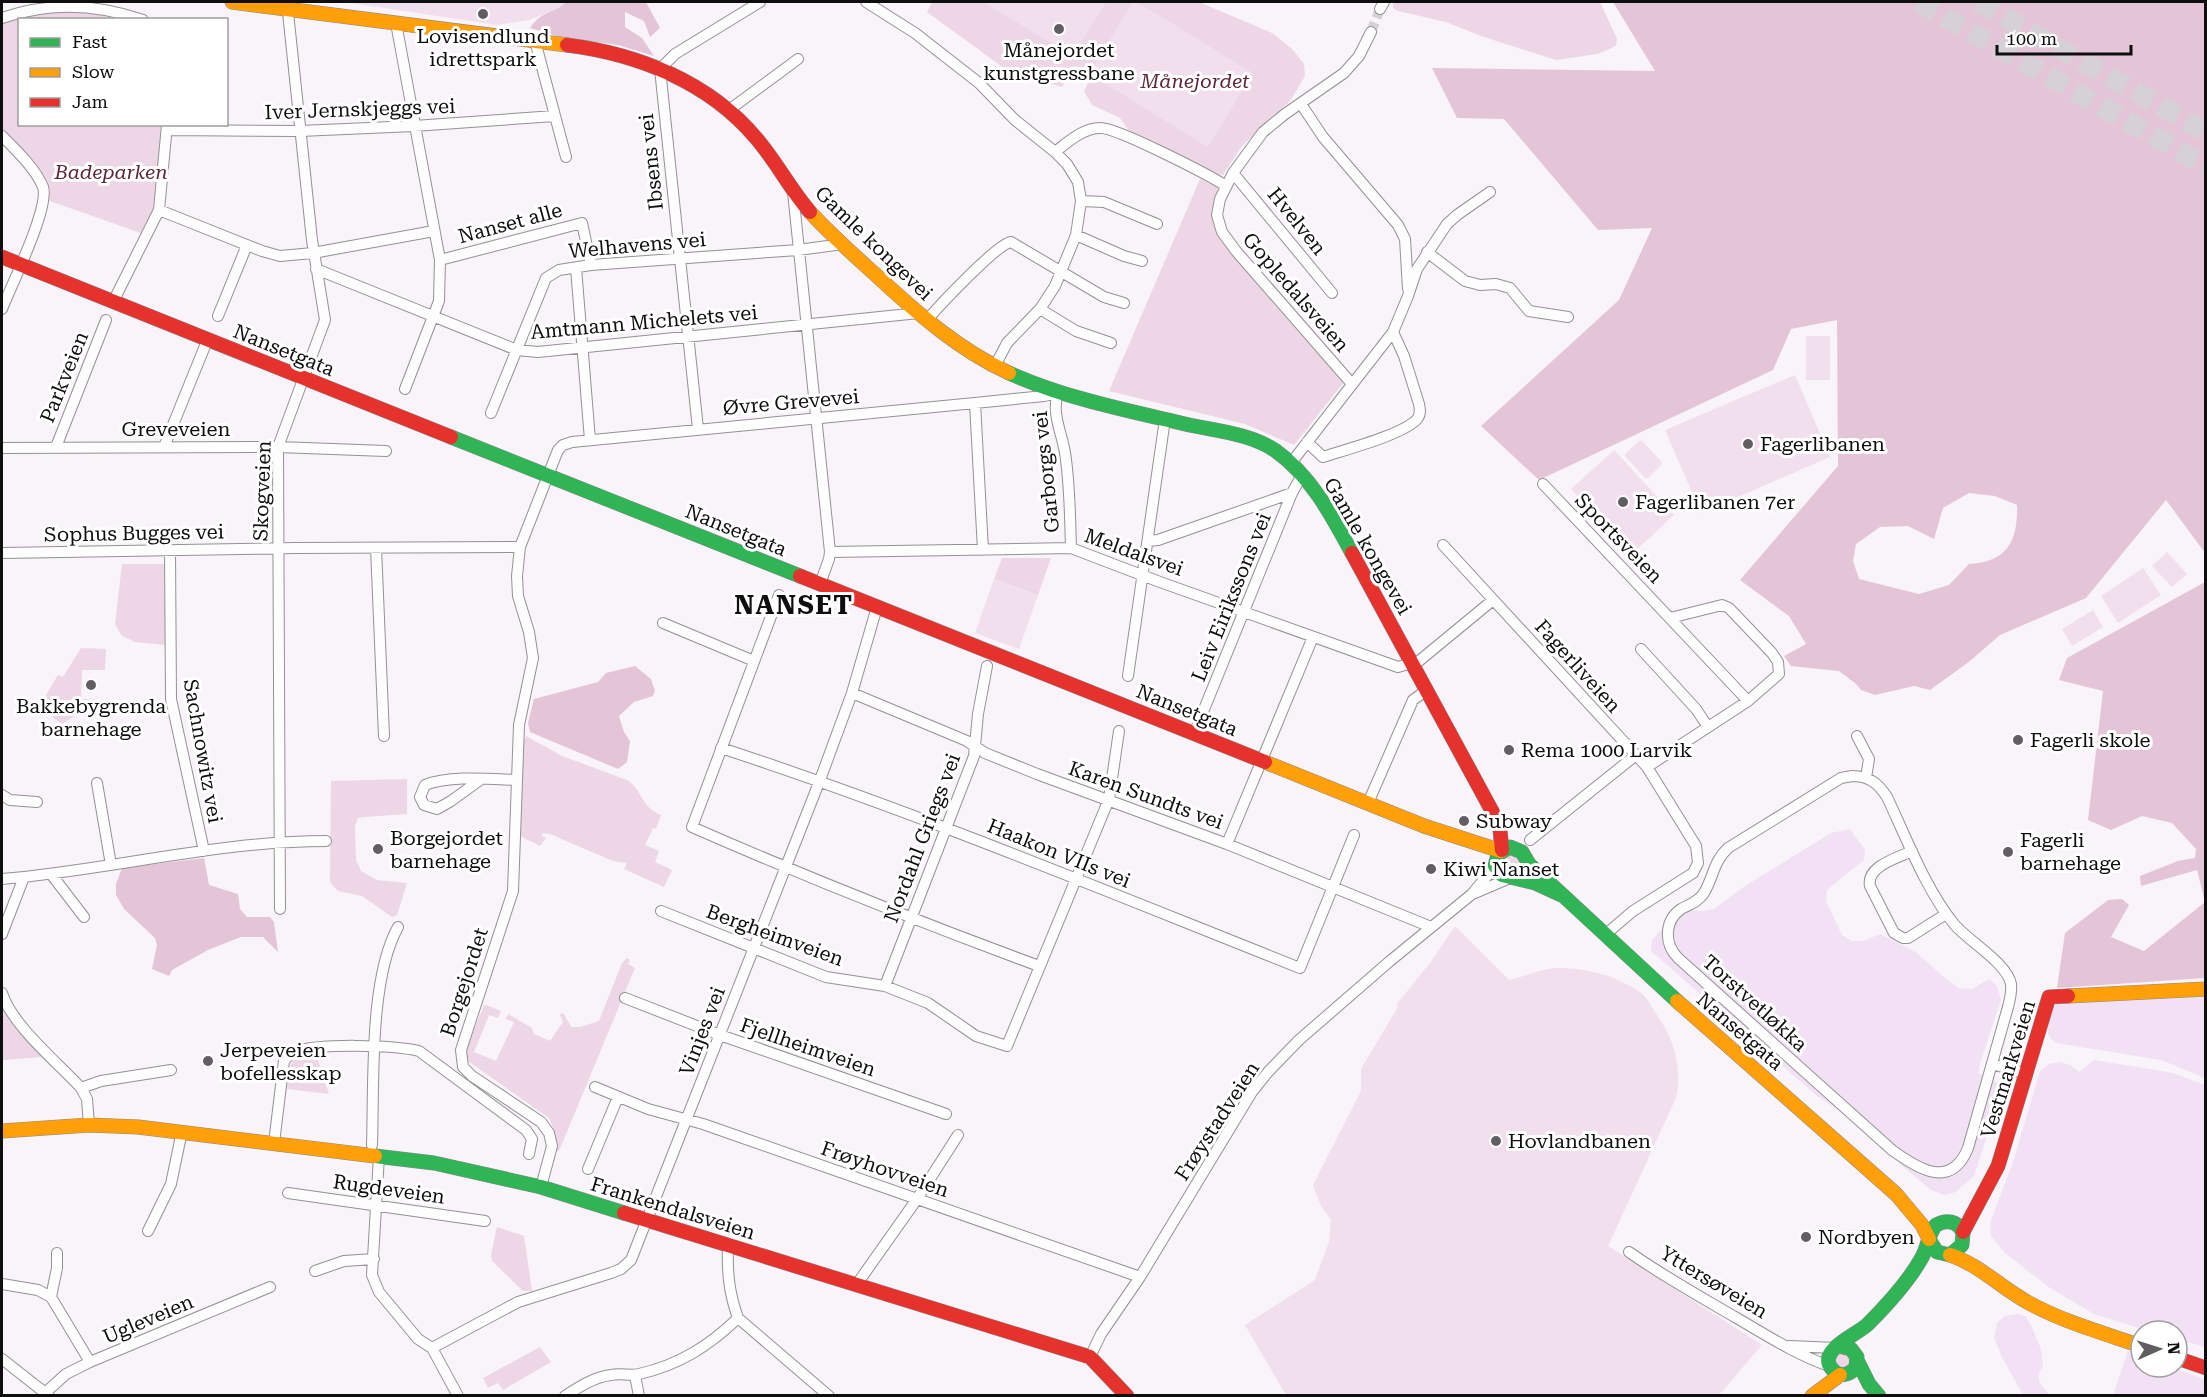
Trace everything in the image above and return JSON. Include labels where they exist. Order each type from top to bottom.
[{"type":"main road","name":"Gamle kongevei","points":[[232,2],[287,5],[396,23],[608,52],[660,69],[694,86],[729,110],[757,139],[811,213],[923,317],[971,352],[995,366],[1058,393],[1254,441],[1272,449],[1291,463],[1302,475],[1331,515],[1492,811],[1500,830],[1501,850]]},
{"type":"main road","name":"Nansetgata","points":[[2,257],[19,266],[1456,838],[1501,850]]},
{"type":"main road","name":"Gamle kongevei","points":[[1492,811],[1499,816],[1522,854]]},
{"type":"main road","name":"Nansetgata","points":[[1456,838],[1496,865]]},
{"type":"main road","points":[[1510,847],[1522,854],[1525,869],[1521,874],[1512,878],[1499,873],[1496,865],[1501,850],[1510,847]]},
{"type":"main road","name":"Nansetgata","points":[[1522,854],[1561,895],[1674,999],[1896,1194],[1926,1214],[1945,1221]]},
{"type":"main road","name":"Nansetgata","points":[[1512,878],[1534,882],[1561,895]]},
{"type":"main road","name":"Vestmarkveien","points":[[1963,1235],[1998,1166],[2049,998],[2205,989]]},
{"type":"main road","name":"Frankendalsveien","points":[[2,1131],[89,1125],[138,1127],[274,1143],[375,1150],[434,1163],[540,1188],[648,1220],[1090,1358],[1127,1395]]},
{"type":"main road","name":"Nansetgata","points":[[1896,1194],[1922,1226],[1930,1240]]},
{"type":"main road","name":"Vestmarkveien","points":[[1945,1221],[1982,1196]]},
{"type":"main road","points":[[1878,1395],[1836,1371],[1829,1356],[1837,1347],[1864,1328],[1877,1314],[1919,1262],[1934,1227],[1945,1221],[1956,1224],[1978,1261],[2063,1318]]},
{"type":"main road","points":[[1812,1395],[1836,1371],[1854,1371],[1857,1360],[1875,1328],[1918,1276],[1946,1255],[1961,1248],[1963,1235]]},
{"type":"main road","points":[[1930,1240],[1934,1250],[1960,1257],[2009,1292],[2036,1307],[2129,1342]]},
{"type":"main road","points":[[1837,1347],[1849,1347],[1856,1353],[1869,1384],[1878,1395]]},
{"type":"main road","points":[[2189,1362],[2205,1368]]},
{"type":"street","points":[[660,69],[675,54],[760,2]]},
{"type":"street","points":[[866,2],[892,17],[963,69],[1022,127],[1055,152],[1067,164],[1078,182],[1081,201],[1076,235],[1061,273],[1040,309],[1007,343],[995,366]]},
{"type":"street","points":[[2,18],[33,10],[74,5],[136,18]]},
{"type":"street","name":"Skogveien","points":[[280,909],[278,447],[325,321],[313,253],[287,5]]},
{"type":"street","points":[[396,23],[440,260],[440,291],[434,316],[405,389]]},
{"type":"street","name":"Gopledalsveien","points":[[1352,384],[1227,240],[1217,215],[1220,199],[1233,173],[1263,132],[1344,73],[1359,56],[1371,32]]},
{"type":"street","points":[[535,41],[566,158]]},
{"type":"street","points":[[729,110],[798,59]]},
{"type":"street","name":"Ibsens vei","points":[[660,69],[698,429]]},
{"type":"street","points":[[1301,104],[1323,137],[1393,218],[1402,232],[1406,247],[1408,296]]},
{"type":"street","name":"Iver Jernskjeggs vei","points":[[167,127],[300,131],[555,116]]},
{"type":"street","points":[[113,303],[159,210],[167,127]]},
{"type":"street","points":[[1055,152],[1089,130],[1108,129],[1195,169],[1226,186]]},
{"type":"street","points":[[2,136],[37,177],[44,189],[43,208],[2,309]]},
{"type":"street","name":"Hvelven","points":[[1233,173],[1332,292]]},
{"type":"street","points":[[793,191],[830,552],[830,559],[820,584]]},
{"type":"street","points":[[1291,463],[1393,332],[1417,269],[1427,252],[1452,219],[1490,192]]},
{"type":"street","points":[[1081,201],[1104,202],[1156,224]]},
{"type":"street","points":[[159,210],[280,256],[313,253],[434,231]]},
{"type":"street","name":"Nanset alle","points":[[440,260],[582,222],[591,265]]},
{"type":"street","points":[[1076,235],[1124,256],[1142,261]]},
{"type":"street","name":"Gamle kongevei","points":[[923,317],[1005,243],[1011,242],[1061,273]]},
{"type":"street","name":"Welhavens vei","points":[[491,413],[546,278],[559,270],[591,265],[798,250],[843,244]]},
{"type":"street","points":[[218,316],[247,245]]},
{"type":"street","points":[[1427,252],[1465,281],[1480,285],[1496,284],[1510,288],[1529,311],[1568,317]]},
{"type":"street","points":[[576,268],[590,440]]},
{"type":"street","name":"Amtmann Michelets vei","points":[[316,269],[517,350],[538,352],[807,325],[923,317]]},
{"type":"street","points":[[1061,273],[1104,297],[1124,303]]},
{"type":"street","points":[[1040,309],[1076,331],[1111,343]]},
{"type":"street","name":"Parkveien","points":[[56,447],[106,320]]},
{"type":"street","points":[[1307,442],[1323,457],[1401,430],[1419,417],[1421,412],[1419,404],[1404,356],[1393,332]]},
{"type":"street","points":[[164,447],[207,341]]},
{"type":"street","name":"Øvre Grevevei","points":[[546,475],[558,450],[572,442],[1058,393]]},
{"type":"street","name":"Garborgs vei","points":[[1058,393],[1055,400],[1055,412],[1065,452],[1071,548]]},
{"type":"street","points":[[975,403],[982,550]]},
{"type":"street","points":[[1128,676],[1165,419]]},
{"type":"street","name":"Greveveien","points":[[2,448],[278,447],[386,451]]},
{"type":"street","name":"Borgejordet","points":[[540,1188],[552,1146],[549,1133],[541,1122],[472,1076],[463,1067],[461,1050],[513,891],[519,725],[533,658],[529,632],[519,596],[517,576],[519,547],[546,475]]},
{"type":"street","name":"Leiv Eirikssons vei","points":[[1194,734],[1292,493],[1302,475]]},
{"type":"street","name":"Sportsveien","points":[[1543,484],[1748,701]]},
{"type":"street","points":[[1148,541],[1158,540],[1292,493]]},
{"type":"street","name":"Fagerliveien","points":[[1443,545],[1647,767],[1696,846],[1698,864],[1694,873],[1633,911],[1605,934]]},
{"type":"street","name":"Sophus Bugges vei","points":[[2,553],[519,547]]},
{"type":"street","points":[[376,548],[384,736]]},
{"type":"street","name":"Meldalsvei","points":[[830,552],[1071,548],[1398,667],[1413,663]]},
{"type":"street","name":"Sachnowitz vei","points":[[170,551],[171,699],[204,851]]},
{"type":"street","points":[[779,595],[692,827],[910,918],[1039,966],[1109,800],[1119,731]]},
{"type":"street","points":[[1413,663],[1419,661],[1493,600]]},
{"type":"street","points":[[1647,767],[1748,701],[1779,674],[1778,662],[1772,653],[1729,608],[1722,605],[1670,618]]},
{"type":"street","name":"Vinjes vei","points":[[432,1348],[518,1302],[621,1269],[631,1260],[820,780],[852,693],[876,607]]},
{"type":"street","points":[[663,623],[754,661]]},
{"type":"street","points":[[1227,844],[1313,637]]},
{"type":"street","points":[[1641,649],[1696,709],[1708,727]]},
{"type":"street","name":"Nordahl Griegs vei","points":[[885,986],[974,756],[978,714],[987,666]]},
{"type":"street","points":[[1368,803],[1413,700],[1427,690]]},
{"type":"street","name":"Karen Sundts vei","points":[[852,693],[967,741],[985,753],[1099,798],[1227,844],[1431,927]]},
{"type":"street","points":[[1857,736],[1869,759],[1866,778]]},
{"type":"street","name":"Haakon VIIs vei","points":[[721,748],[820,780],[947,827],[1300,968],[1334,888]]},
{"type":"street","points":[[1530,840],[1636,755]]},
{"type":"street","name":"Torstvetløkka","points":[[1852,776],[1866,778],[1878,785],[1886,795],[1912,851],[1946,914],[1967,938],[2000,966],[2010,979],[2011,993],[1965,1157],[1958,1165],[1946,1171],[1930,1172],[1922,1169],[1884,1142],[1678,958],[1669,946],[1667,935],[1671,920],[1680,910],[1694,903],[1704,893],[1715,863],[1728,848],[1841,778],[1852,776]]},
{"type":"street","points":[[480,780],[437,809],[424,805],[420,797],[425,785],[436,781],[480,780],[517,780]]},
{"type":"street","points":[[97,783],[111,865]]},
{"type":"street","points":[[2,795],[10,800],[37,802]]},
{"type":"street","points":[[1334,888],[1354,835]]},
{"type":"street","points":[[2,879],[24,878],[280,841],[326,841]]},
{"type":"street","points":[[1912,851],[1874,870],[1869,877],[1870,885],[1894,933],[1908,938],[1946,914]]},
{"type":"street","name":"Frøystadveien","points":[[1090,1358],[1101,1334],[1140,1277],[1252,1092],[1268,1072],[1299,1040],[1472,894],[1496,865]]},
{"type":"street","points":[[51,874],[84,917]]},
{"type":"street","points":[[2,934],[24,878]]},
{"type":"street","name":"Frøystadveien","points":[[1472,894],[1512,878]]},
{"type":"street","name":"Bergheimveien","points":[[661,911],[826,977],[885,986],[928,1003],[976,1036],[1007,1046],[1039,966]]},
{"type":"street","points":[[398,927],[390,942],[380,988],[375,1047],[375,1150],[378,1205],[372,1275],[379,1292],[418,1339],[432,1348],[458,1395]]},
{"type":"street","points":[[2,993],[20,1025],[81,1088],[87,1099],[89,1125]]},
{"type":"street","name":"Fjellheimveien","points":[[625,998],[720,1035],[946,1114]]},
{"type":"street","points":[[274,1143],[284,1061],[290,1054],[312,1048],[398,1046],[419,1051],[526,1130],[532,1139],[529,1154]]},
{"type":"street","points":[[1992,1064],[2026,1074]]},
{"type":"street","points":[[81,1088],[101,1081],[171,1070]]},
{"type":"street","name":"Frøyhovveien","points":[[595,1088],[657,1112],[687,1120],[1140,1277]]},
{"type":"street","points":[[588,1169],[618,1097]]},
{"type":"street","points":[[148,1231],[171,1184],[182,1131]]},
{"type":"street","points":[[857,1284],[917,1199],[958,1135]]},
{"type":"street","name":"Rugdeveien","points":[[288,1192],[485,1221]]},
{"type":"street","points":[[728,1246],[727,1273],[738,1318],[829,1395]]},
{"type":"street","name":"Yttersøveien","points":[[1629,1252],[1658,1272],[1780,1345],[1836,1371]]},
{"type":"street","points":[[51,1297],[57,1268],[57,1253]]},
{"type":"street","points":[[315,1271],[344,1261],[374,1259]]},
{"type":"street","points":[[2,1284],[38,1290],[51,1297],[90,1362]]},
{"type":"street","name":"Ugleveien","points":[[47,1394],[66,1374],[90,1362],[270,1287]]},
{"type":"street","points":[[565,1395],[591,1380],[612,1374],[635,1375],[675,1362],[702,1349],[738,1318]]},
{"type":"street","name":"Yttersøveien","points":[[1780,1345],[1837,1347]]},
{"type":"street","points":[[2,1359],[47,1394]]},
{"type":"street","points":[[635,1375],[639,1395]]},
{"type":"shaded area","points":[[566,2],[646,2],[660,28],[650,37],[644,21],[625,12],[625,27],[642,38],[654,56],[618,45],[560,37],[530,28],[542,16]]},
{"type":"shaded area","points":[[1613,2],[2205,2],[2205,553],[2166,500],[2086,598],[2000,635],[1970,661],[1930,690],[1914,686],[1875,695],[1861,690],[1839,671],[1791,666],[1784,656],[1806,644],[1789,616],[1740,580],[1838,466],[1837,320],[1791,329],[1773,370],[1539,480],[1481,426],[1619,300],[1652,228],[1598,230],[1504,119],[1457,118],[1432,68],[1655,71]],"holes":[[[1969,493],[1995,496],[2017,505],[2013,539],[2002,554],[1993,559],[1969,564],[1949,585],[1919,594],[1859,579],[1853,561],[1856,544],[1880,527],[1908,526],[1934,539],[1943,508]]]},
{"type":"shaded area","points":[[2205,582],[2205,902],[2197,870],[2141,886],[2140,876],[2178,861],[2195,858],[2196,849],[2172,823],[2142,816],[2111,830],[2088,820],[2103,691],[2059,680],[2067,658]]},
{"type":"shaded area","points":[[635,666],[651,679],[655,691],[653,696],[634,702],[619,716],[624,732],[630,741],[627,762],[618,769],[530,732],[528,723],[534,699],[598,682],[606,673]]},
{"type":"shaded area","points":[[1850,829],[1865,850],[1864,860],[1827,890],[1826,901],[1842,935],[1852,941],[1863,941],[1880,934],[1917,953],[1959,988],[1972,989],[1989,979],[1997,986],[2001,1000],[1978,1073],[2003,1086],[1974,1176],[1956,1192],[1944,1195],[1931,1190],[1901,1165],[1883,1144],[1855,1121],[1817,1096],[1651,951],[1652,940],[1685,910],[1714,909],[1745,886],[1831,833]]},
{"type":"shaded area","points":[[204,858],[209,885],[238,894],[240,909],[247,917],[270,917],[274,922],[278,952],[263,937],[241,937],[208,950],[172,970],[169,976],[152,969],[157,945],[155,938],[124,909],[116,895],[116,884],[122,868]]},
{"type":"shaded area","points":[[2122,899],[2129,905],[2111,937],[2144,951],[2205,902],[2205,978],[2057,988],[2065,933],[2108,900]]},
{"type":"shaded area","points":[[2205,995],[2205,1078],[2161,1060],[2056,1043],[2048,1033],[2049,1018],[2060,999]]},
{"type":"shaded area","points":[[2094,1060],[2173,1073],[2205,1085],[2205,1347],[2189,1342],[2189,1319],[2129,1319],[2129,1325],[2094,1314],[2050,1288],[2005,1253],[1991,1236],[1990,1223],[2013,1162],[2040,1071],[2049,1064],[2061,1062],[2072,1066],[2079,1072]]},
{"type":"shaded area","points":[[2018,1314],[2025,1316],[2030,1323],[2041,1349],[2043,1366],[2039,1374],[2039,1381],[2049,1395],[2023,1395],[1994,1338],[1997,1323],[2005,1316]]},
{"type":"shaded area","points":[[2128,1351],[2129,1379],[2189,1379],[2189,1374],[2205,1380],[2205,1395],[2113,1395]]},
{"type":"green space","name":"Lovisendlund idrettspark","points":[[344,2],[566,2],[559,8],[529,20],[497,25]]},
{"type":"green space","name":"Månejordet","points":[[932,2],[1199,2],[1272,33],[1292,49],[1304,64],[1305,76],[1290,101],[1241,147],[1223,175],[1213,174],[1131,134],[1120,118],[1092,105],[1084,91],[1088,83],[1082,68],[1075,66],[1062,87],[1008,71],[927,12]]},
{"type":"green space","name":"Månejordet kunstgressbane","points":[[983,2],[1106,2],[1073,56]]},
{"type":"green space","points":[[1133,2],[1137,2],[1253,73],[1208,147],[1089,74]]},
{"type":"green space","points":[[1393,2],[1600,2],[1617,39],[1616,45],[1597,54],[1556,60],[1481,36],[1446,22],[1398,11],[1393,8]]},
{"type":"green space","name":"Badeparken","points":[[37,9],[86,11],[108,18],[18,18],[18,126],[161,126],[158,187],[153,210],[141,233],[47,200],[16,145],[2,131],[2,19]]},
{"type":"green space","points":[[1200,179],[1218,188],[1214,221],[1223,241],[1344,382],[1294,445],[1245,424],[1109,391]]},
{"type":"green space","points":[[1806,336],[1830,336],[1830,380],[1806,380]]},
{"type":"green space","name":"Fagerlibanen","points":[[1795,375],[1830,457],[1701,513],[1665,430]]},
{"type":"green space","points":[[1639,441],[1642,441],[1662,462],[1648,478],[1645,478],[1625,456]]},
{"type":"green space","name":"Fagerlibanen 7er","points":[[1614,450],[1674,515],[1631,555],[1571,489]]},
{"type":"green space","points":[[2167,552],[2187,574],[2172,587],[2152,566]]},
{"type":"green space","points":[[1002,558],[1051,558],[1038,595],[994,579]]},
{"type":"green space","points":[[122,564],[164,564],[166,645],[135,642],[122,636],[115,624]]},
{"type":"green space","points":[[2143,568],[2161,595],[2118,623],[2101,596]]},
{"type":"green space","points":[[994,579],[1038,595],[1019,649],[975,633]]},
{"type":"green space","points":[[2093,610],[2103,627],[2072,646],[2062,629]]},
{"type":"green space","points":[[81,648],[106,649],[105,670],[82,670],[81,699],[99,700],[62,724],[39,707],[58,675],[63,677]]},
{"type":"green space","points":[[526,736],[562,756],[627,780],[645,803],[661,815],[656,829],[653,828],[645,845],[659,851],[655,862],[672,870],[664,887],[624,869],[627,863],[613,861],[550,834],[543,833],[542,836],[546,838],[540,846],[522,837],[520,831],[523,744]]},
{"type":"green space","points":[[407,779],[407,814],[358,818],[355,826],[356,860],[361,871],[377,880],[407,883],[397,915],[392,917],[362,896],[338,891],[330,882],[331,781]]},
{"type":"green space","points":[[1511,855],[1519,863],[1511,871],[1503,863]]},
{"type":"green space","name":"Hovlandbanen","points":[[1455,926],[1509,980],[1546,969],[1558,968],[1602,974],[1632,987],[1649,1002],[1667,1032],[1677,1064],[1676,1098],[1608,1246],[1762,1345],[1719,1395],[1286,1395],[1245,1325],[1315,1280],[1329,1242],[1331,1220],[1321,1206],[1313,1185],[1361,1091],[1361,1069],[1398,1007],[1396,1005],[1430,963]]},
{"type":"green space","points":[[627,958],[630,960],[628,964],[635,968],[559,1151],[556,1151],[554,1130],[549,1118],[468,1061],[465,1052],[484,1005],[501,1011],[498,1018],[489,1015],[474,1052],[496,1061],[514,1022],[506,1019],[508,1014],[532,1028],[534,1034],[550,1041],[563,1022],[561,1013],[564,1014],[571,1027],[580,1027],[599,1021],[622,963]]},
{"type":"green space","points":[[2,1003],[13,1024],[44,1057],[2,1060]]},
{"type":"green space","points":[[315,1051],[329,1094],[287,1089],[292,1062],[306,1053]]},
{"type":"green space","points":[[497,1227],[524,1236],[532,1291],[523,1291],[492,1261],[491,1255]]},
{"type":"green space","points":[[540,1347],[551,1362],[503,1390],[498,1383],[488,1388],[483,1378]]},
{"type":"green space","points":[[1840,1353],[1846,1353],[1850,1360],[1846,1367],[1840,1367],[1836,1363],[1836,1357]]},
{"type":"tunnel","points":[[1918,2],[2206,166]]},
{"type":"tunnel","points":[[1978,2],[2206,132]]},
{"type":"tunnel","points":[[1371,32],[1380,9]]},
{"type":"traffic: fast","points":[[1009,373],[1052,390],[1096,403],[1232,433],[1266,445],[1300,472],[1328,511],[1352,553]]},
{"type":"traffic: fast","points":[[451,437],[800,576]]},
{"type":"traffic: fast","points":[[1561,895],[1535,883],[1502,875],[1495,866],[1498,854],[1510,847],[1522,852],[1529,864],[1677,1001]]},
{"type":"traffic: fast","points":[[375,1156],[434,1163],[541,1187],[624,1213]]},
{"type":"traffic: fast","points":[[1839,1346],[1851,1349],[1857,1357],[1856,1367],[1851,1372],[1838,1374],[1832,1369],[1829,1356],[1833,1349],[1868,1324],[1897,1293],[1921,1259],[1936,1225],[1951,1222],[1958,1225],[1963,1232],[1962,1245],[1950,1255],[1937,1252],[1930,1241]]},
{"type":"traffic: fast","points":[[1858,1362],[1869,1384],[1879,1396]]},
{"type":"traffic: slow","points":[[232,2],[567,45]]},
{"type":"traffic: slow","points":[[810,212],[923,317],[956,342],[1009,373]]},
{"type":"traffic: slow","points":[[1265,762],[1424,826],[1501,851]]},
{"type":"traffic: slow","points":[[2068,996],[2206,989]]},
{"type":"traffic: slow","points":[[1677,1001],[1896,1194],[1922,1225],[1929,1239]]},
{"type":"traffic: slow","points":[[2,1131],[89,1125],[138,1127],[375,1156]]},
{"type":"traffic: slow","points":[[1950,1255],[1961,1259],[2042,1310],[2129,1342]]},
{"type":"traffic: slow","points":[[1812,1396],[1840,1375]]},
{"type":"traffic: jam","points":[[567,45],[620,55],[646,64],[694,86],[717,101],[756,138],[810,212]]},
{"type":"traffic: jam","points":[[2,257],[451,437]]},
{"type":"traffic: jam","points":[[1352,553],[1492,811],[1500,830],[1502,850]]},
{"type":"traffic: jam","points":[[800,576],[1265,762]]},
{"type":"traffic: jam","points":[[1963,1232],[1998,1166],[2049,997],[2068,996]]},
{"type":"traffic: jam","points":[[624,1213],[1090,1357],[1127,1396]]},
{"type":"traffic: jam","points":[[2189,1362],[2206,1368]]},
{"type":"place","name":"Lovisendlund idrettspark","points":[[483,14]]},
{"type":"place","name":"Månejordet kunstgressbane","points":[[1059,29]]},
{"type":"place","name":"Fagerlibanen","points":[[1748,444]]},
{"type":"place","name":"Fagerlibanen 7er","points":[[1623,502]]},
{"type":"place","name":"Bakkebygrenda barnehage","points":[[91,685]]},
{"type":"place","name":"Fagerli skole","points":[[2018,740]]},
{"type":"place","name":"Rema 1000 Larvik","points":[[1509,750]]},
{"type":"place","name":"Subway","points":[[1464,821]]},
{"type":"place","name":"Borgejordet barnehage","points":[[378,849]]},
{"type":"place","name":"Fagerli barnehage","points":[[2008,852]]},
{"type":"place","name":"Kiwi Nanset","points":[[1431,869]]},
{"type":"place","name":"Jerpeveien bofellesskap","points":[[208,1061]]},
{"type":"place","name":"Hovlandbanen","points":[[1496,1141]]},
{"type":"place","name":"Nordbyen","points":[[1806,1237]]},
{"type":"district","name":"NANSET","points":[[794,605]]}]
